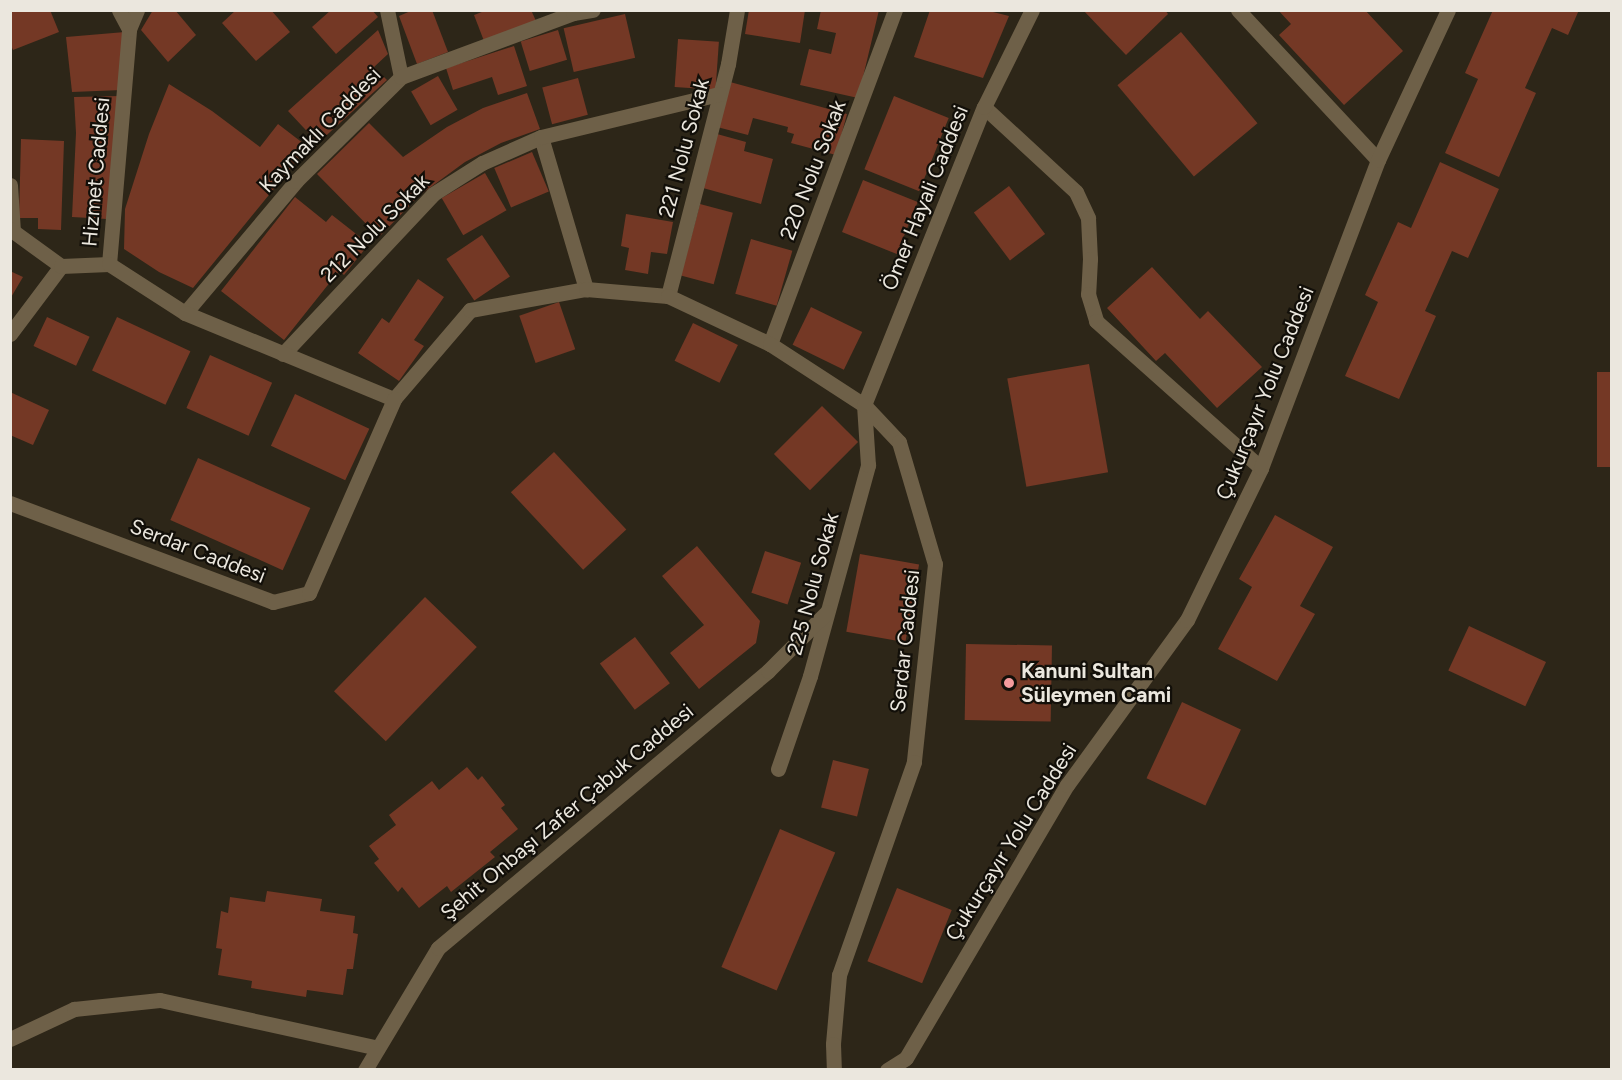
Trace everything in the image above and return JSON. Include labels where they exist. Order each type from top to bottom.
[{"type":"street","points":[[119,10],[129,29]]},
{"type":"street","points":[[129,29],[137,10]]},
{"type":"street","points":[[387,10],[401,77]]},
{"type":"street","name":"Kaymaklı Caddesi","points":[[184,313],[296,181],[401,77],[573,13],[593,10]]},
{"type":"street","name":"221 Nolu Sokak","points":[[668,296],[728,64],[737,10]]},
{"type":"street","name":"220 Nolu Sokak","points":[[770,344],[895,10]]},
{"type":"street","name":"Ömer Hayali Caddesi","points":[[864,405],[984,107],[1032,10]]},
{"type":"street","points":[[1238,10],[1378,160]]},
{"type":"street","name":"Çukurçayır Yolu Caddesi","points":[[887,1070],[906,1058],[1067,785],[1187,620],[1261,468],[1378,160],[1442,14]]},
{"type":"street","name":"Hizmet Caddesi","points":[[12,230],[61,266],[109,264],[129,29]]},
{"type":"street","name":"212 Nolu Sokak","points":[[283,354],[433,194],[482,163],[541,137],[719,94]]},
{"type":"street","points":[[984,107],[1076,192],[1088,218],[1090,259],[1088,294],[1096,321],[1261,468]]},
{"type":"street","points":[[541,137],[586,289]]},
{"type":"street","points":[[10,184],[12,230]]},
{"type":"street","points":[[109,264],[184,313],[394,399]]},
{"type":"street","points":[[10,334],[61,266]]},
{"type":"street","name":"Serdar Caddesi","points":[[10,503],[273,602],[309,593],[394,399],[470,310],[586,289],[668,296],[770,344],[864,405],[899,442],[935,564],[914,762],[839,975],[832,1044],[834,1070]]},
{"type":"street","name":"225 Nolu Sokak","points":[[778,769],[810,676],[868,465],[864,405]]},
{"type":"street","name":"Şehit Onbaşı Zafer Çabuk Caddesi","points":[[364,1070],[438,948],[768,671],[827,612]]},
{"type":"street","points":[[10,1039],[74,1009],[160,1000],[378,1048]]},
{"type":"building","points":[[10,10],[50,10],[59,32],[13,50],[10,43]]},
{"type":"building","points":[[153,10],[175,10],[196,35],[168,62],[141,30]]},
{"type":"building","points":[[236,10],[271,10],[290,32],[256,61],[222,23]]},
{"type":"building","points":[[331,10],[372,10],[378,17],[336,54],[312,27]]},
{"type":"building","points":[[413,10],[432,10],[448,52],[417,64],[399,16]]},
{"type":"building","points":[[487,10],[531,10],[536,21],[484,41],[474,15]]},
{"type":"building","points":[[749,10],[805,10],[800,43],[745,34]]},
{"type":"building","points":[[821,10],[879,10],[858,98],[800,85],[809,49],[831,54],[836,33],[817,29]]},
{"type":"building","points":[[930,10],[985,10],[1009,16],[983,78],[914,57]]},
{"type":"building","points":[[1083,10],[1165,10],[1168,14],[1126,55]]},
{"type":"building","points":[[1278,10],[1365,10],[1403,51],[1344,105],[1279,35],[1291,24]]},
{"type":"building","points":[[1493,10],[1579,10],[1568,35],[1552,28],[1525,88],[1536,93],[1499,177],[1445,153],[1478,79],[1465,73]]},
{"type":"building","points":[[625,14],[635,58],[574,72],[564,28]]},
{"type":"building","points":[[378,30],[388,54],[374,67],[387,80],[318,143],[288,111]]},
{"type":"building","points":[[558,30],[567,60],[530,71],[521,41]]},
{"type":"building","points":[[125,32],[122,90],[72,92],[66,37]]},
{"type":"building","points":[[1181,32],[1257,123],[1194,177],[1117,85]]},
{"type":"building","points":[[678,39],[719,42],[716,90],[675,87]]},
{"type":"building","points":[[514,46],[527,86],[498,95],[492,77],[453,90],[446,68]]},
{"type":"building","points":[[438,76],[458,110],[431,125],[411,92]]},
{"type":"building","points":[[578,78],[588,115],[552,124],[542,88]]},
{"type":"building","points":[[730,82],[847,114],[836,155],[791,143],[794,134],[787,132],[788,127],[753,118],[748,135],[717,127]]},
{"type":"building","points":[[169,84],[212,111],[260,147],[278,124],[308,147],[193,288],[159,272],[124,249],[125,209],[149,134]]},
{"type":"building","points":[[527,93],[540,129],[501,143],[465,162],[420,195],[379,237],[317,174],[369,123],[403,157],[447,127],[483,108]]},
{"type":"building","points":[[121,96],[107,219],[72,217],[76,133],[74,97]]},
{"type":"building","points":[[894,96],[949,118],[919,191],[864,169]]},
{"type":"building","points":[[717,134],[746,142],[744,151],[773,159],[761,204],[703,188]]},
{"type":"building","points":[[21,139],[64,141],[61,230],[38,229],[38,218],[19,218]]},
{"type":"building","points":[[532,152],[549,192],[511,208],[494,168]]},
{"type":"building","points":[[1440,162],[1499,189],[1468,258],[1452,251],[1425,311],[1436,316],[1399,399],[1345,376],[1378,302],[1365,295],[1398,222],[1411,228]]},
{"type":"building","points":[[485,173],[506,210],[463,235],[442,198]]},
{"type":"building","points":[[863,180],[918,202],[897,254],[842,232]]},
{"type":"building","points":[[1009,186],[1045,234],[1010,260],[974,212]]},
{"type":"building","points":[[295,197],[326,222],[332,215],[369,244],[344,275],[339,271],[284,340],[221,291]]},
{"type":"building","points":[[700,204],[733,213],[714,284],[681,275]]},
{"type":"building","points":[[626,214],[673,222],[667,254],[651,252],[648,274],[625,270],[629,248],[621,246]]},
{"type":"building","points":[[482,235],[510,276],[474,300],[446,259]]},
{"type":"building","points":[[751,239],[792,251],[777,306],[735,294]]},
{"type":"building","points":[[1152,267],[1200,319],[1208,311],[1262,367],[1217,408],[1165,353],[1156,361],[1107,308]]},
{"type":"building","points":[[10,271],[23,277],[10,299]]},
{"type":"building","points":[[418,279],[444,297],[414,340],[424,346],[399,381],[358,353],[382,318],[389,323]]},
{"type":"building","points":[[559,302],[575,349],[536,363],[519,316]]},
{"type":"building","points":[[811,307],[862,332],[844,370],[793,345]]},
{"type":"building","points":[[47,317],[90,337],[76,366],[33,346]]},
{"type":"building","points":[[117,317],[190,351],[165,405],[92,370]]},
{"type":"building","points":[[693,323],[738,345],[720,383],[675,361]]},
{"type":"building","points":[[210,355],[272,383],[249,436],[186,408]]},
{"type":"building","points":[[1089,364],[1108,472],[1026,487],[1007,378]]},
{"type":"building","points":[[1597,372],[1611,372],[1611,467],[1597,467]]},
{"type":"building","points":[[10,392],[49,410],[33,445],[10,435]]},
{"type":"building","points":[[295,394],[369,429],[345,480],[271,446]]},
{"type":"building","points":[[822,406],[858,442],[810,490],[774,454]]},
{"type":"building","points":[[554,452],[626,530],[583,570],[511,492]]},
{"type":"building","points":[[198,458],[310,508],[283,570],[170,520]]},
{"type":"building","points":[[1275,515],[1333,547],[1300,606],[1315,614],[1277,681],[1218,649],[1252,587],[1239,579]]},
{"type":"building","points":[[697,546],[760,621],[756,643],[699,689],[670,653],[704,625],[662,576]]},
{"type":"building","points":[[765,551],[801,563],[788,605],[751,593]]},
{"type":"building","points":[[860,554],[919,564],[905,642],[846,632]]},
{"type":"building","points":[[425,597],[477,647],[386,741],[334,691]]},
{"type":"building","points":[[1469,626],[1546,662],[1525,706],[1448,670]]},
{"type":"building","points":[[635,637],[670,683],[635,710],[600,663]]},
{"type":"building","name":"Kanuni Sultan Süleymen Cami","points":[[966,644],[1052,646],[1051,721],[965,720]]},
{"type":"building","points":[[1182,702],[1241,729],[1205,806],[1147,778]]},
{"type":"building","points":[[833,760],[869,769],[857,816],[821,808]]},
{"type":"building","points":[[467,767],[478,780],[482,776],[505,805],[501,808],[518,829],[490,852],[495,857],[451,892],[447,886],[419,908],[402,887],[398,892],[374,863],[379,859],[369,846],[396,825],[389,815],[432,781],[439,790]]},
{"type":"building","points":[[780,829],[835,852],[777,991],[721,967]]},
{"type":"building","points":[[897,888],[952,910],[922,983],[867,961]]},
{"type":"building","points":[[267,891],[322,899],[320,911],[355,916],[353,933],[358,934],[353,969],[347,969],[343,995],[307,990],[306,997],[251,988],[252,981],[218,975],[222,949],[216,948],[221,911],[228,913],[230,897],[265,902]]},
{"type":"place","name":"Kanuni Sultan Süleymen Cami","points":[[1009,683]]}]
